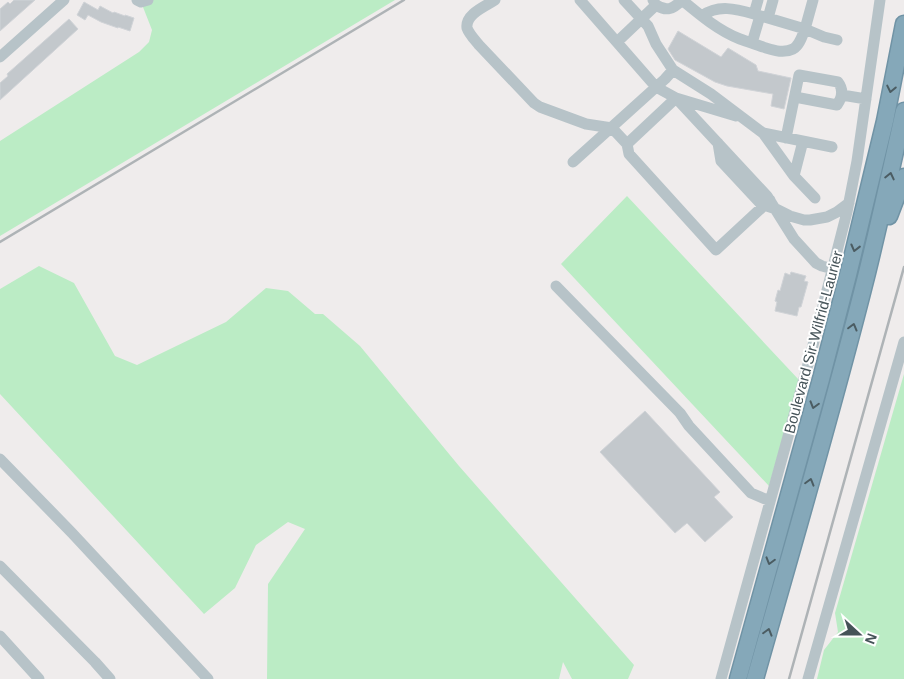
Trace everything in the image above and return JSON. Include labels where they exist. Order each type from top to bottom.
[{"type":"highway","name":"Boulevard Sir-Wilfrid-Laurier","points":[[738,679],[848,275],[881,138],[904,24]]},
{"type":"highway","points":[[755,679],[866,274],[904,111]]},
{"type":"highway","points":[[866,274],[904,176]]},
{"type":"street","points":[[0,57],[64,0]]},
{"type":"street","points":[[137,0],[141,2],[148,0]]},
{"type":"street","points":[[495,0],[470,18],[467,28],[471,36],[534,103],[540,107],[586,124],[612,128],[628,144],[631,157],[716,250],[770,205]]},
{"type":"street","points":[[624,0],[648,26],[656,44],[674,70],[711,94],[763,134],[794,176],[815,198]]},
{"type":"street","points":[[617,42],[642,19],[654,2],[667,10],[682,0],[715,25],[740,39],[772,50],[785,52],[791,50],[800,42],[813,0]]},
{"type":"street","points":[[758,0],[760,16]]},
{"type":"street","points":[[752,43],[760,16],[773,0]]},
{"type":"street","name":"Boulevard Sir-Wilfrid-Laurier","points":[[721,679],[833,269],[857,161],[880,0]]},
{"type":"street","points":[[586,2],[656,87],[676,98],[744,119]]},
{"type":"street","points":[[702,16],[708,11],[730,8],[837,40]]},
{"type":"street","points":[[573,162],[674,70]]},
{"type":"street","points":[[786,138],[795,97],[800,75],[838,82],[842,89],[842,95],[837,105],[795,97]]},
{"type":"street","points":[[842,95],[866,99]]},
{"type":"street","points":[[628,144],[676,98]]},
{"type":"street","points":[[676,98],[718,143],[770,205],[794,239],[813,260],[822,266],[833,269]]},
{"type":"street","points":[[763,134],[832,147]]},
{"type":"street","points":[[794,176],[803,141]]},
{"type":"street","points":[[770,205],[796,218],[816,220],[833,214],[848,203]]},
{"type":"street","points":[[556,286],[675,408],[689,426],[751,493],[770,502]]},
{"type":"street","points":[[808,679],[904,342]]},
{"type":"street","points":[[0,459],[208,679]]},
{"type":"street","points":[[0,566],[110,679]]},
{"type":"street","points":[[0,636],[39,679]]},
{"type":"green space","points":[[148,0],[395,0],[0,236],[0,141],[139,52],[149,42],[152,30],[141,2]]},
{"type":"green space","points":[[627,196],[799,380],[769,486],[561,264]]},
{"type":"green space","points":[[39,266],[74,283],[115,356],[137,365],[226,322],[266,288],[288,291],[315,314],[323,314],[360,346],[459,466],[634,665],[628,679],[572,679],[563,662],[559,679],[267,679],[268,584],[305,529],[288,522],[256,545],[235,588],[204,614],[0,394],[0,289]]},
{"type":"green space","points":[[904,374],[904,679],[817,679],[824,650],[838,632],[835,613]]},
{"type":"building","points":[[14,0],[35,0],[0,31],[0,9],[8,2],[10,4]]},
{"type":"building","points":[[84,2],[98,10],[100,6],[113,13],[134,18],[130,31],[101,22],[88,15],[85,20],[77,15]]},
{"type":"building","points":[[69,19],[78,29],[0,100],[0,83],[8,76],[7,74]]},
{"type":"building","points":[[678,31],[721,57],[728,48],[756,65],[758,71],[791,78],[784,109],[771,106],[773,94],[715,82],[675,60],[668,49]]},
{"type":"building","points":[[791,272],[806,276],[804,281],[808,282],[797,316],[775,311],[778,290],[780,291],[785,273],[790,275]]},
{"type":"building","points":[[645,411],[720,492],[714,497],[733,517],[705,542],[687,523],[675,533],[600,452]]},
{"type":"railway","points":[[0,242],[404,0]]},
{"type":"railway","points":[[789,679],[904,267]]}]
